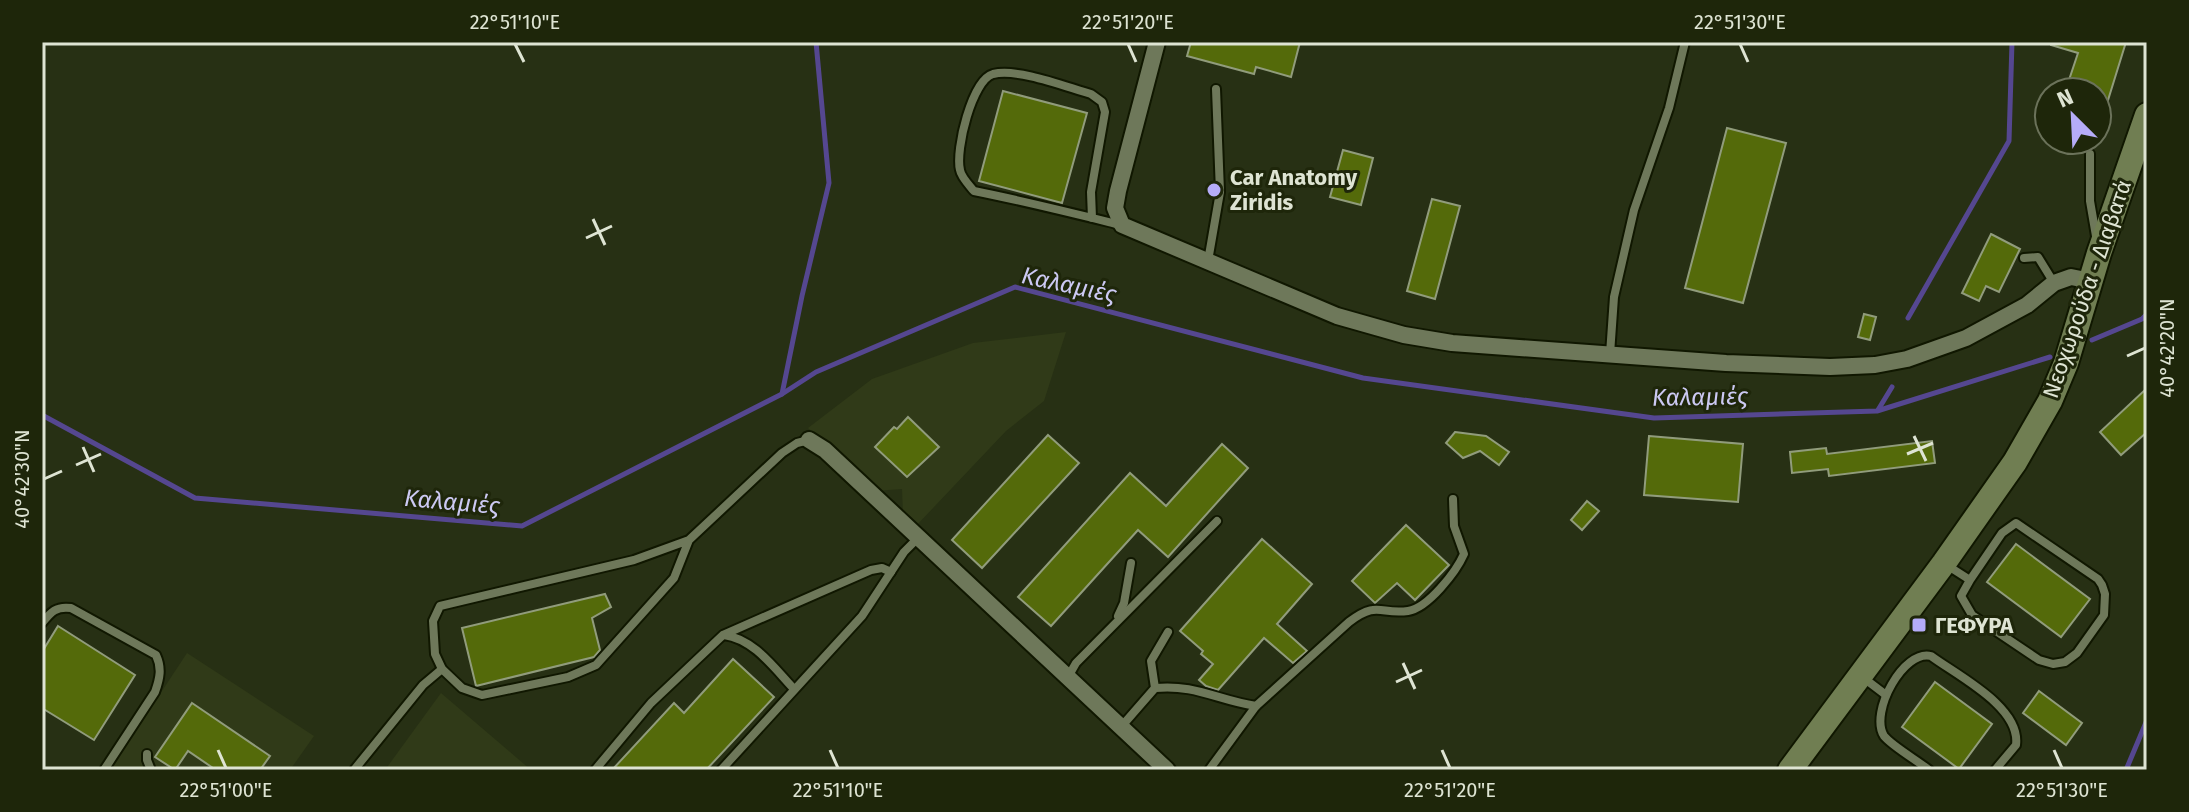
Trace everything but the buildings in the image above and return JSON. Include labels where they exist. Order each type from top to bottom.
[{"type":"street","points":[[1157,42],[1118,191],[1115,208],[1122,225],[1337,316],[1404,335],[1452,343],[1610,354],[1830,367],[1875,365],[1907,359],[1966,338],[2027,305],[2054,283],[2071,277],[2091,281]]},
{"type":"street","name":"Νεοχωρούδα - Διαβατά","points":[[1790,770],[1944,563],[2015,462],[2050,401],[2066,363],[2099,253],[2147,115]]},
{"type":"street","points":[[809,440],[825,450],[1167,770]]},
{"type":"lane","points":[[1610,354],[1612,308],[1634,210],[1669,108],[1685,42]]},
{"type":"lane","points":[[1092,218],[1091,192],[1105,112],[1102,102],[1091,94],[1012,73],[991,74],[982,81],[970,107],[959,149],[960,173],[974,191],[1122,225]]},
{"type":"lane","points":[[1207,262],[1220,192],[1216,89]]},
{"type":"lane","points":[[2090,156],[2090,201],[2099,253]]},
{"type":"lane","points":[[2024,258],[2038,257],[2054,283]]},
{"type":"lane","points":[[689,540],[674,578],[596,665],[568,677],[482,695],[462,688],[442,669],[435,654],[433,637],[433,621],[440,606],[634,560],[689,540],[782,453],[797,443],[809,440]]},
{"type":"lane","points":[[1209,770],[1256,706],[1363,611],[1374,608],[1409,611],[1423,605],[1448,579],[1464,554],[1454,526],[1453,499]]},
{"type":"lane","points":[[1068,678],[1076,663],[1217,521]]},
{"type":"lane","points":[[2016,523],[2098,579],[2105,594],[2104,615],[2077,653],[2065,662],[2053,664],[2039,660],[1972,615],[1961,596],[1970,580],[2002,533],[2016,523]]},
{"type":"lane","points":[[721,770],[862,616],[904,552],[917,539]]},
{"type":"lane","points":[[1114,624],[1124,603],[1131,563]]},
{"type":"lane","points":[[1944,563],[1970,580]]},
{"type":"lane","points":[[595,770],[651,703],[723,635],[871,570],[882,568],[891,572]]},
{"type":"lane","points":[[42,623],[52,610],[71,608],[156,655],[160,664],[160,678],[155,692],[104,770]]},
{"type":"lane","points":[[1155,688],[1151,661],[1168,632]]},
{"type":"lane","points":[[723,635],[737,637],[760,652],[794,689]]},
{"type":"lane","points":[[1929,770],[1885,736],[1880,722],[1886,695],[1904,667],[1924,654],[2000,706],[2011,718],[2016,745],[1995,770]]},
{"type":"lane","points":[[354,770],[423,685],[442,669]]},
{"type":"lane","points":[[1861,676],[1886,695]]},
{"type":"lane","points":[[1121,727],[1155,688],[1189,687],[1234,703],[1256,706]]},
{"type":"lane","points":[[147,754],[151,770]]},
{"type":"shaded area","points":[[1066,332],[1044,401],[1006,431],[916,526],[903,514],[902,489],[875,491],[808,428],[872,379],[973,343]]},
{"type":"shaded area","points":[[187,653],[314,736],[290,770],[110,770]]},
{"type":"shaded area","points":[[441,693],[531,770],[385,770]]},
{"type":"waterway","points":[[782,394],[829,183],[816,42]]},
{"type":"waterway","points":[[1908,318],[2009,141],[2012,42]]},
{"type":"waterway","name":"Καλαμιές","points":[[42,415],[195,498],[522,526],[782,394],[816,372],[1015,287],[1363,378],[1654,418],[1877,411],[2050,357]]},
{"type":"waterway","name":"Καλαμιές","points":[[2092,340],[2147,314]]},
{"type":"waterway","points":[[1878,410],[1892,387]]},
{"type":"waterway","points":[[2126,770],[2147,720]]},
{"type":"place","name":"Car Anatomy Ziridis","points":[[1214,190]]},
{"type":"place","name":"ΓΕΦΥΡΑ","points":[[1919,625]]}]
